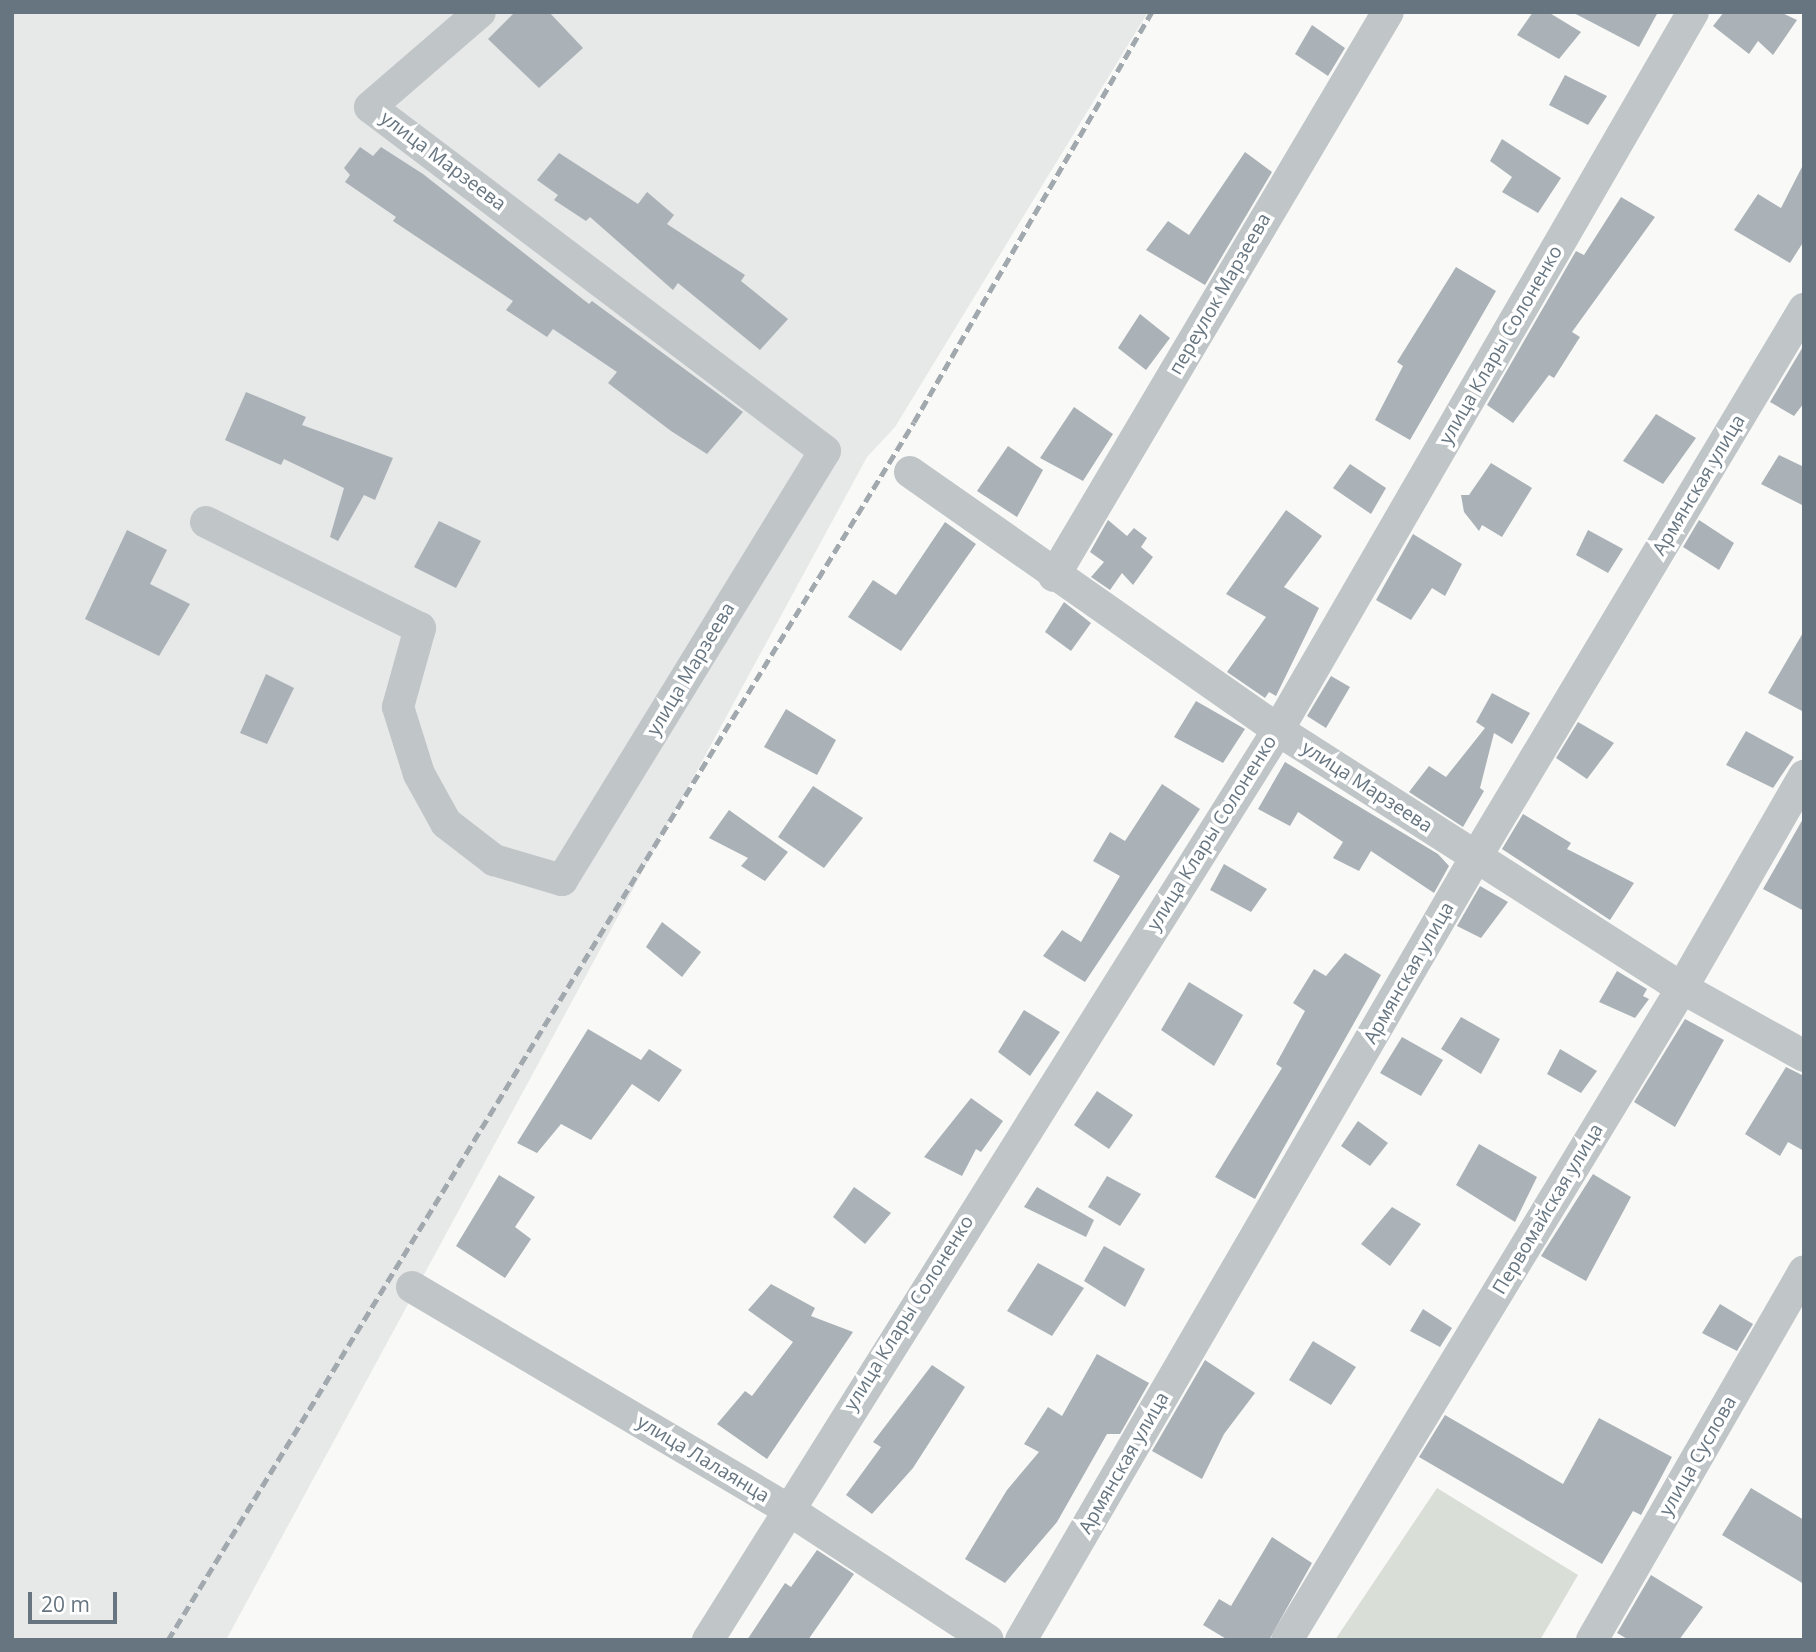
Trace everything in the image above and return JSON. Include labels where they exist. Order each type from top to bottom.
[{"type":"street","name":"улица Марзеева","points":[[206,522],[420,628],[398,707],[419,774],[446,823],[494,860],[562,880],[825,451],[370,107],[480,12]]},
{"type":"street","name":"переулок Марзеева","points":[[1054,576],[1388,12]]},
{"type":"street","name":"улица Клары Солоненко","points":[[708,1640],[786,1508],[1278,730],[1693,12]]},
{"type":"street","name":"Армянская улица","points":[[1021,1640],[1476,857],[1804,309]]},
{"type":"street","name":"улица Марзеева","points":[[910,472],[1054,576],[1278,730],[1682,988],[1804,1056]]},
{"type":"street","name":"Первомайская улица","points":[[1287,1640],[1682,988],[1804,776]]},
{"type":"street","name":"улица Суслова","points":[[1591,1640],[1804,1272]]},
{"type":"street","name":"улица Лалаянца","points":[[412,1287],[786,1508],[988,1640]]},
{"type":"shaded area","points":[[12,12],[1148,12],[895,427],[867,457],[226,1640],[12,1640]]},
{"type":"shaded area","points":[[1437,1488],[1578,1575],[1540,1640],[1335,1640]]},
{"type":"building","points":[[515,12],[549,12],[583,48],[539,88],[488,39]]},
{"type":"building","points":[[1533,12],[1548,12],[1581,32],[1559,59],[1517,35]]},
{"type":"building","points":[[1572,12],[1658,12],[1639,47]]},
{"type":"building","points":[[1724,12],[1780,12],[1797,20],[1773,55],[1758,41],[1749,54],[1713,26]]},
{"type":"building","points":[[1312,25],[1345,48],[1328,76],[1295,54]]},
{"type":"building","points":[[1565,75],[1607,96],[1588,125],[1549,105]]},
{"type":"building","points":[[1502,139],[1561,178],[1538,213],[1502,192],[1512,177],[1490,161]]},
{"type":"building","points":[[360,147],[373,156],[381,147],[423,174],[589,304],[592,301],[743,412],[707,454],[671,431],[608,383],[617,372],[553,329],[547,337],[506,310],[513,301],[393,221],[396,217],[345,182],[350,175],[344,168]]},
{"type":"building","points":[[1245,152],[1272,172],[1205,285],[1146,250],[1168,221],[1189,235]]},
{"type":"building","points":[[559,153],[638,204],[647,192],[674,215],[667,224],[745,275],[741,281],[788,319],[760,350],[678,283],[673,290],[590,217],[586,221],[554,200],[558,195],[537,180]]},
{"type":"building","points":[[1804,163],[1804,241],[1790,263],[1734,230],[1758,194],[1781,208]]},
{"type":"building","points":[[1621,197],[1655,217],[1572,332],[1580,337],[1554,378],[1549,375],[1513,423],[1487,405],[1576,251],[1584,255]]},
{"type":"building","points":[[1456,267],[1496,291],[1410,440],[1375,420],[1403,366],[1397,362]]},
{"type":"building","points":[[1140,314],[1170,338],[1146,370],[1118,348]]},
{"type":"building","points":[[1804,345],[1804,403],[1794,416],[1770,402]]},
{"type":"building","points":[[246,392],[306,417],[302,425],[393,458],[375,500],[364,495],[338,541],[330,537],[344,488],[284,459],[281,465],[225,440]]},
{"type":"building","points":[[1074,407],[1113,434],[1083,481],[1040,458]]},
{"type":"building","points":[[1656,414],[1696,438],[1663,484],[1623,461]]},
{"type":"building","points":[[1008,446],[1043,470],[1017,517],[977,491]]},
{"type":"building","points":[[1779,455],[1804,467],[1804,506],[1761,484]]},
{"type":"building","points":[[1491,463],[1532,488],[1502,537],[1482,525],[1479,531],[1464,512],[1461,495],[1469,495]]},
{"type":"building","points":[[1350,464],[1386,488],[1371,514],[1333,488]]},
{"type":"building","points":[[1286,510],[1322,536],[1284,587],[1319,608],[1276,696],[1269,692],[1265,698],[1227,672],[1266,617],[1226,594]]},
{"type":"building","points":[[1108,520],[1127,536],[1134,528],[1147,538],[1141,547],[1153,557],[1133,585],[1122,573],[1110,590],[1091,577],[1104,562],[1090,552]]},
{"type":"building","points":[[1699,520],[1734,543],[1719,570],[1683,547]]},
{"type":"building","points":[[439,521],[481,541],[456,588],[414,567]]},
{"type":"building","points":[[945,522],[976,544],[901,651],[848,617],[873,580],[896,595]]},
{"type":"building","points":[[127,530],[167,550],[150,584],[190,604],[159,656],[85,619]]},
{"type":"building","points":[[1588,530],[1623,549],[1608,573],[1576,555]]},
{"type":"building","points":[[1413,534],[1462,564],[1445,596],[1432,588],[1411,620],[1376,600]]},
{"type":"building","points":[[1064,602],[1091,623],[1071,651],[1045,632]]},
{"type":"building","points":[[1804,631],[1804,712],[1768,693]]},
{"type":"building","points":[[266,674],[294,688],[267,744],[240,733]]},
{"type":"building","points":[[1331,676],[1350,687],[1326,728],[1307,716]]},
{"type":"building","points":[[1492,693],[1530,713],[1512,744],[1494,733],[1480,788],[1484,791],[1463,827],[1409,792],[1429,766],[1446,777],[1485,728],[1476,722]]},
{"type":"building","points":[[1196,701],[1245,729],[1223,763],[1174,737]]},
{"type":"building","points":[[786,709],[836,740],[817,775],[764,747]]},
{"type":"building","points":[[1578,722],[1614,743],[1587,779],[1556,758]]},
{"type":"building","points":[[1746,731],[1794,757],[1773,788],[1726,765]]},
{"type":"building","points":[[1285,762],[1438,854],[1449,866],[1434,893],[1371,851],[1359,871],[1333,858],[1343,842],[1298,812],[1290,826],[1258,809]]},
{"type":"building","points":[[1162,784],[1200,809],[1085,982],[1043,956],[1062,930],[1081,942],[1120,876],[1093,861],[1110,832],[1125,841]]},
{"type":"building","points":[[813,786],[863,818],[824,868],[778,837]]},
{"type":"building","points":[[729,810],[788,852],[765,881],[741,866],[748,858],[709,838]]},
{"type":"building","points":[[1523,814],[1571,843],[1567,849],[1634,883],[1610,920],[1502,849]]},
{"type":"building","points":[[1804,817],[1804,911],[1763,889]]},
{"type":"building","points":[[1224,864],[1267,889],[1251,912],[1210,890]]},
{"type":"building","points":[[1480,886],[1508,902],[1481,938],[1457,926]]},
{"type":"building","points":[[662,922],[701,952],[682,977],[646,947]]},
{"type":"building","points":[[1345,953],[1381,975],[1255,1199],[1215,1177],[1282,1068],[1276,1064],[1305,1011],[1293,1003],[1314,969],[1326,976]]},
{"type":"building","points":[[1617,971],[1647,989],[1643,996],[1649,999],[1635,1018],[1599,1002]]},
{"type":"building","points":[[1189,982],[1243,1015],[1214,1066],[1161,1030]]},
{"type":"building","points":[[1024,1010],[1060,1032],[1030,1076],[998,1052]]},
{"type":"building","points":[[1461,1017],[1500,1039],[1481,1074],[1441,1049]]},
{"type":"building","points":[[1685,1019],[1724,1040],[1675,1127],[1634,1102]]},
{"type":"building","points":[[588,1029],[641,1060],[649,1049],[682,1070],[659,1102],[632,1084],[591,1140],[561,1124],[537,1153],[517,1143]]},
{"type":"building","points":[[1402,1037],[1443,1060],[1421,1096],[1380,1073]]},
{"type":"building","points":[[1560,1049],[1597,1071],[1581,1093],[1547,1074]]},
{"type":"building","points":[[1786,1067],[1804,1076],[1804,1151],[1788,1142],[1780,1156],[1745,1134]]},
{"type":"building","points":[[1097,1091],[1133,1115],[1109,1149],[1074,1125]]},
{"type":"building","points":[[971,1098],[1003,1121],[981,1152],[976,1149],[962,1176],[924,1157]]},
{"type":"building","points":[[1358,1121],[1388,1143],[1370,1166],[1341,1146]]},
{"type":"building","points":[[1479,1144],[1537,1177],[1515,1222],[1456,1185]]},
{"type":"building","points":[[1593,1174],[1631,1197],[1586,1281],[1541,1256]]},
{"type":"building","points":[[499,1175],[535,1197],[515,1227],[531,1239],[505,1278],[456,1246]]},
{"type":"building","points":[[1107,1176],[1141,1194],[1120,1226],[1088,1207]]},
{"type":"building","points":[[854,1187],[891,1213],[865,1244],[833,1217]]},
{"type":"building","points":[[1037,1187],[1094,1220],[1086,1237],[1024,1207]]},
{"type":"building","points":[[1392,1207],[1421,1224],[1390,1266],[1361,1244]]},
{"type":"building","points":[[1104,1246],[1145,1269],[1125,1307],[1084,1281]]},
{"type":"building","points":[[1038,1263],[1084,1288],[1052,1336],[1007,1311]]},
{"type":"building","points":[[771,1284],[815,1308],[811,1316],[853,1332],[767,1459],[717,1424],[745,1391],[752,1396],[793,1342],[748,1310]]},
{"type":"building","points":[[1720,1304],[1753,1324],[1737,1351],[1702,1333]]},
{"type":"building","points":[[1423,1309],[1452,1328],[1440,1347],[1410,1331]]},
{"type":"building","points":[[1313,1341],[1356,1367],[1331,1405],[1289,1380]]},
{"type":"building","points":[[1097,1354],[1149,1383],[1120,1434],[1107,1434],[1057,1522],[1005,1583],[965,1559],[1007,1490],[1039,1452],[1024,1444],[1048,1407],[1062,1416]]},
{"type":"building","points":[[1205,1360],[1255,1393],[1224,1434],[1202,1479],[1152,1451]]},
{"type":"building","points":[[932,1365],[965,1387],[913,1468],[872,1514],[846,1495],[881,1447],[873,1442]]},
{"type":"building","points":[[1445,1415],[1563,1484],[1599,1418],[1672,1457],[1641,1515],[1633,1511],[1602,1564],[1419,1457]]},
{"type":"building","points":[[1751,1488],[1804,1520],[1804,1584],[1722,1535]]},
{"type":"building","points":[[1272,1537],[1312,1563],[1269,1640],[1228,1640],[1203,1625],[1219,1599],[1231,1606]]},
{"type":"building","points":[[817,1550],[854,1574],[808,1640],[747,1640],[785,1583],[791,1587]]},
{"type":"building","points":[[1651,1575],[1703,1607],[1679,1640],[1629,1640],[1617,1633]]},
{"type":"railway","points":[[168,1640],[914,422],[1152,12]]}]
